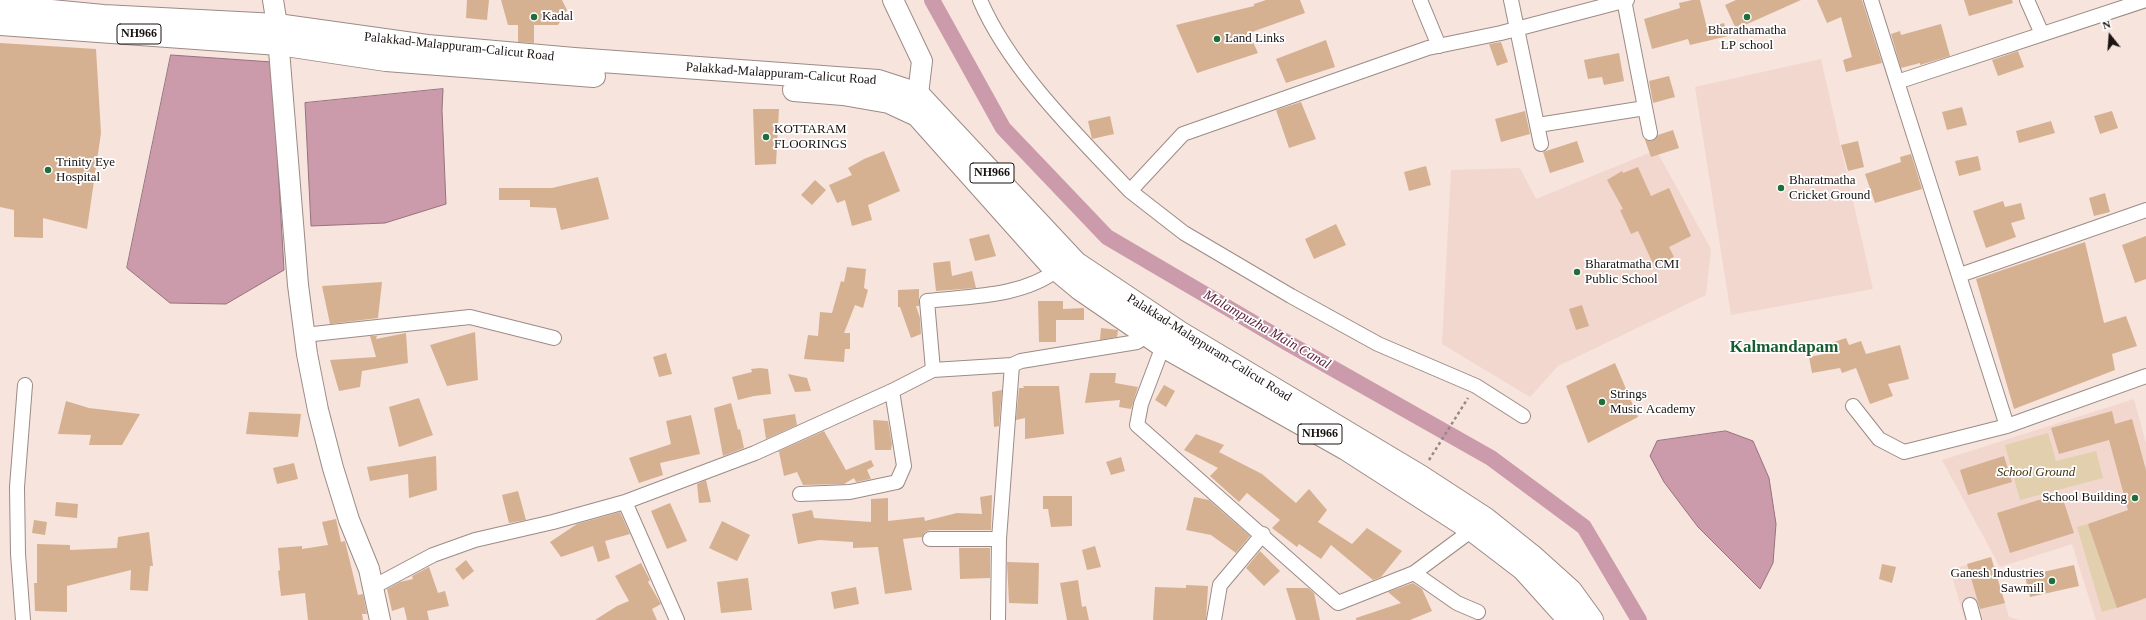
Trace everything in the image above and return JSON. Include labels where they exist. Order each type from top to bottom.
[{"type":"highway","name":"Palakkad-Malappuram-Calicut Road","points":[[0,6],[278,34],[574,59],[878,80],[914,103],[1076,263],[1179,332],[1420,476],[1486,520],[1532,555],[1571,591],[1581,618]]},
{"type":"highway","name":"Palakkad-Malappuram-Calicut Road","points":[[0,24],[278,34]]},
{"type":"highway","name":"Palakkad-Malappuram-Calicut Road","points":[[914,103],[917,115],[998,208],[1057,270],[1080,289],[1154,341],[1346,449],[1472,530],[1523,569],[1581,618]]},
{"type":"street","points":[[272,0],[278,34],[297,277],[304,334],[318,410],[333,468],[349,520],[369,569],[380,620]]},
{"type":"street","points":[[893,0],[922,61],[914,103]]},
{"type":"street","points":[[980,0],[1010,52],[1062,120],[1130,191],[1184,233],[1291,296],[1378,344],[1476,386],[1523,416]]},
{"type":"street","points":[[1420,0],[1438,46]]},
{"type":"street","points":[[1511,0],[1541,144]]},
{"type":"street","points":[[1130,191],[1183,134],[1438,46],[1518,29],[1625,0],[1650,133]]},
{"type":"street","points":[[1871,0],[2007,426]]},
{"type":"street","points":[[2027,0],[2042,34]]},
{"type":"street","points":[[1897,82],[2146,0]]},
{"type":"street","points":[[1538,125],[1645,108]]},
{"type":"street","points":[[1960,275],[2146,210]]},
{"type":"street","points":[[933,370],[927,301],[997,294],[1045,279],[1057,270]]},
{"type":"street","points":[[304,334],[470,318],[554,338]]},
{"type":"street","points":[[373,587],[433,555],[475,540],[553,522],[625,502],[755,453],[892,391],[933,370],[1012,365],[1021,361],[1137,342],[1154,341],[1136,425],[1262,534],[1338,603],[1414,572],[1472,530]]},
{"type":"street","points":[[998,620],[999,539],[1012,365]]},
{"type":"street","points":[[1853,406],[1879,439],[1904,452],[2007,426],[2146,376]]},
{"type":"street","points":[[23,620],[18,554],[18,486],[25,385]]},
{"type":"street","points":[[800,494],[850,492],[897,482],[904,466],[892,391]]},
{"type":"street","points":[[625,502],[676,620]]},
{"type":"street","points":[[1214,620],[1220,585],[1262,534]]},
{"type":"street","points":[[930,540],[999,539]]},
{"type":"street","points":[[1414,572],[1457,603],[1478,612]]},
{"type":"street","points":[[1970,605],[1974,620]]},
{"type":"path","points":[[1420,476],[1476,386]]},
{"type":"shaded area","points":[[171,55],[272,62],[284,270],[226,304],[170,303],[127,268]]},
{"type":"shaded area","name":"Bharatmatha Cricket Ground","points":[[1821,59],[1873,289],[1731,315],[1695,87]]},
{"type":"shaded area","points":[[443,89],[442,110],[446,204],[385,223],[311,226],[305,103]]},
{"type":"shaded area","name":"Bharatmatha CMI Public School","points":[[1656,150],[1711,249],[1706,295],[1558,366],[1530,397],[1442,344],[1451,170],[1520,168],[1536,199]]},
{"type":"shaded area","points":[[2134,399],[2146,444],[2146,620],[2096,620],[2072,544],[2000,567],[1942,460]]},
{"type":"shaded area","points":[[1726,431],[1753,441],[1769,478],[1776,524],[1773,563],[1760,589],[1698,527],[1664,482],[1650,456],[1657,441]]},
{"type":"shaded area","points":[[1991,557],[2009,617],[2020,620],[1965,620],[1950,570]]},
{"type":"green space","name":"School Ground","points":[[2048,433],[2056,461],[2096,451],[2103,478],[2020,500],[2005,445]]},
{"type":"green space","points":[[2117,515],[2142,600],[2102,612],[2077,527]]},
{"type":"building","points":[[467,0],[489,0],[487,20],[466,18]]},
{"type":"building","name":"Kadal","points":[[501,0],[562,0],[567,10],[558,25],[534,25],[534,43],[518,42],[518,25],[508,25]]},
{"type":"building","name":"Land Links","points":[[1266,0],[1300,0],[1305,13],[1249,33],[1258,53],[1197,73],[1176,25],[1254,6],[1254,4]]},
{"type":"building","points":[[1700,0],[1707,28],[1724,23],[1728,36],[1690,45],[1688,39],[1652,49],[1644,19],[1680,8],[1679,3]]},
{"type":"building","name":"Bharathamatha LP school","points":[[1736,0],[1801,0],[1736,29],[1725,5]]},
{"type":"building","points":[[1817,0],[1862,0],[1882,63],[1846,72],[1843,60],[1852,57],[1841,17],[1827,23]]},
{"type":"building","points":[[1964,0],[2012,0],[2013,3],[1969,16]]},
{"type":"building","points":[[1941,24],[1950,56],[1920,65],[1920,63],[1901,68],[1891,34],[1900,31],[1901,35]]},
{"type":"building","points":[[1326,40],[1335,67],[1286,83],[1276,59]]},
{"type":"building","points":[[1501,42],[1508,62],[1497,66],[1489,44]]},
{"type":"building","name":"Trinity Eye Hospital","points":[[0,43],[96,49],[101,133],[87,229],[43,218],[43,238],[14,237],[14,210],[0,207]]},
{"type":"building","points":[[2018,51],[2024,67],[1998,76],[1992,60]]},
{"type":"building","points":[[1619,53],[1624,81],[1604,85],[1602,77],[1588,79],[1584,60]]},
{"type":"building","points":[[1669,76],[1675,97],[1653,103],[1649,81]]},
{"type":"building","points":[[1301,102],[1316,139],[1289,148],[1276,110]]},
{"type":"building","points":[[1962,107],[1967,125],[1947,130],[1942,112]]},
{"type":"building","name":"KOTTARAM FLOORINGS","points":[[753,109],[779,109],[776,164],[755,165]]},
{"type":"building","points":[[1525,111],[1530,134],[1501,142],[1495,119]]},
{"type":"building","points":[[2112,111],[2118,128],[2100,134],[2094,116]]},
{"type":"building","points":[[1110,116],[1114,134],[1092,139],[1088,121]]},
{"type":"building","points":[[2051,121],[2055,133],[2019,143],[2016,131]]},
{"type":"building","points":[[1673,130],[1679,148],[1651,157],[1645,140],[1652,141],[1658,135]]},
{"type":"building","points":[[1577,141],[1584,162],[1550,173],[1543,152]]},
{"type":"building","points":[[1858,141],[1864,167],[1848,171],[1841,145]]},
{"type":"building","points":[[884,151],[900,191],[868,205],[872,220],[852,226],[845,200],[837,203],[829,185],[852,175],[848,168],[864,159]]},
{"type":"building","points":[[1911,154],[1922,189],[1875,203],[1865,174],[1901,162],[1900,157]]},
{"type":"building","points":[[1978,156],[1981,170],[1959,176],[1955,161]]},
{"type":"building","points":[[1426,166],[1431,185],[1409,191],[1404,172]]},
{"type":"building","points":[[1638,167],[1651,196],[1669,188],[1691,236],[1669,247],[1674,257],[1654,266],[1638,231],[1631,234],[1620,210],[1623,209],[1607,180],[1622,171],[1623,173]]},
{"type":"building","points":[[598,177],[609,219],[561,230],[556,208],[530,207],[530,200],[499,200],[499,188],[552,188]]},
{"type":"building","points":[[815,180],[826,190],[812,205],[801,195]]},
{"type":"building","points":[[2105,193],[2110,212],[2094,216],[2089,198]]},
{"type":"building","points":[[2003,201],[2005,207],[2021,203],[2025,219],[2011,223],[2016,237],[1986,248],[1973,211]]},
{"type":"building","points":[[1336,224],[1346,245],[1314,259],[1305,239]]},
{"type":"building","points":[[989,234],[996,256],[975,261],[969,239]]},
{"type":"building","points":[[2146,236],[2146,279],[2135,283],[2122,245]]},
{"type":"building","points":[[2085,242],[2104,323],[2126,316],[2137,346],[2112,354],[2115,370],[2014,409],[1976,279]]},
{"type":"building","points":[[950,261],[952,276],[972,271],[976,288],[936,291],[933,263]]},
{"type":"building","points":[[847,267],[866,269],[864,288],[868,290],[863,308],[855,305],[844,333],[850,333],[850,349],[845,349],[844,362],[804,359],[808,335],[818,336],[820,312],[832,313],[841,281],[844,282]]},
{"type":"building","points":[[382,282],[378,318],[330,324],[322,286]]},
{"type":"building","points":[[919,289],[919,306],[916,306],[920,318],[921,334],[911,338],[900,307],[898,307],[898,290]]},
{"type":"building","points":[[1038,301],[1063,301],[1063,309],[1084,308],[1084,320],[1056,320],[1056,342],[1039,342]]},
{"type":"building","points":[[1582,305],[1589,326],[1576,330],[1569,309]]},
{"type":"building","points":[[1101,328],[1118,330],[1117,337],[1100,340]]},
{"type":"building","points":[[475,332],[478,380],[447,386],[430,345]]},
{"type":"building","points":[[406,333],[408,363],[362,371],[360,387],[339,391],[330,360],[376,357],[370,336],[377,336],[376,339]]},
{"type":"building","points":[[1846,338],[1849,345],[1861,341],[1866,354],[1900,345],[1909,379],[1888,384],[1893,396],[1870,404],[1856,368],[1842,373],[1840,368],[1812,373],[1809,357],[1834,352],[1831,343]]},
{"type":"building","points":[[666,353],[672,374],[659,377],[653,357]]},
{"type":"building","name":"Strings Music Academy","points":[[1615,363],[1638,417],[1588,443],[1566,386]]},
{"type":"building","points":[[751,369],[768,369],[771,394],[738,400],[732,377],[752,372]]},
{"type":"building","points":[[1090,373],[1116,373],[1115,383],[1138,387],[1131,409],[1119,407],[1120,400],[1085,403]]},
{"type":"building","points":[[788,374],[807,378],[811,391],[795,392]]},
{"type":"building","points":[[1164,385],[1175,391],[1166,407],[1155,400]]},
{"type":"building","points":[[1023,386],[1059,386],[1064,434],[1025,439],[1025,418],[1016,420],[1019,388],[1024,388]]},
{"type":"building","points":[[1002,390],[999,426],[994,427],[992,392]]},
{"type":"building","points":[[419,398],[433,435],[399,447],[389,407]]},
{"type":"building","points":[[66,401],[89,408],[140,414],[122,445],[89,445],[91,435],[58,434]]},
{"type":"building","points":[[731,403],[738,430],[740,429],[744,448],[723,456],[714,408]]},
{"type":"building","points":[[2112,411],[2115,424],[2132,419],[2146,470],[2146,598],[2117,608],[2088,524],[2128,510],[2109,440],[2059,454],[2051,428]]},
{"type":"building","points":[[249,412],[301,414],[298,437],[246,434]]},
{"type":"building","points":[[795,414],[797,425],[766,439],[763,419]]},
{"type":"building","points":[[691,415],[700,454],[660,463],[663,475],[639,483],[629,458],[671,444],[666,421]]},
{"type":"building","points":[[873,420],[888,421],[892,444],[891,450],[875,450]]},
{"type":"building","points":[[824,431],[846,470],[871,460],[874,466],[867,470],[871,479],[856,482],[854,478],[844,484],[803,485],[797,472],[784,476],[779,452],[777,452]]},
{"type":"building","points":[[1196,434],[1224,445],[1219,452],[1262,474],[1296,503],[1309,489],[1327,510],[1318,522],[1352,544],[1367,528],[1402,551],[1381,577],[1373,580],[1331,545],[1321,559],[1299,544],[1297,547],[1272,528],[1280,520],[1247,493],[1239,502],[1210,476],[1218,468],[1184,450]]},
{"type":"building","points":[[436,456],[437,490],[409,498],[408,474],[370,481],[367,467]]},
{"type":"building","points":[[2004,456],[2012,482],[1968,495],[1960,470]]},
{"type":"building","points":[[1121,457],[1125,471],[1111,475],[1106,462]]},
{"type":"building","points":[[294,463],[298,479],[277,484],[273,468]]},
{"type":"building","points":[[706,480],[711,502],[699,503],[697,484]]},
{"type":"building","points":[[518,491],[526,520],[509,523],[502,495]]},
{"type":"building","points":[[2061,493],[2074,533],[2010,553],[1997,513]]},
{"type":"building","points":[[992,495],[991,530],[930,530],[925,532],[922,537],[903,539],[912,590],[885,594],[878,547],[853,548],[853,542],[819,540],[798,544],[792,514],[812,510],[814,518],[871,522],[871,499],[888,498],[888,521],[924,517],[925,521],[957,513],[982,514],[980,497]]},
{"type":"building","points":[[1043,496],[1072,496],[1072,526],[1051,527],[1048,509],[1043,509]]},
{"type":"building","points":[[1194,497],[1209,500],[1250,536],[1236,553],[1211,535],[1186,530]]},
{"type":"building","points":[[56,502],[78,504],[77,518],[55,516]]},
{"type":"building","points":[[670,503],[687,541],[667,549],[651,511]]},
{"type":"building","points":[[620,512],[630,534],[605,541],[610,558],[598,562],[593,546],[561,557],[550,542],[577,524]]},
{"type":"building","points":[[336,519],[341,542],[345,541],[358,595],[363,594],[367,614],[362,614],[363,620],[308,620],[305,593],[281,596],[278,571],[280,570],[278,548],[302,546],[302,549],[328,545],[322,522]]},
{"type":"building","points":[[34,520],[47,522],[45,535],[32,533]]},
{"type":"building","points":[[722,521],[750,535],[737,561],[709,548]]},
{"type":"building","points":[[149,532],[153,566],[150,566],[148,591],[130,590],[131,570],[67,586],[67,612],[35,611],[34,583],[37,583],[37,544],[70,545],[70,550],[117,548],[118,537]]},
{"type":"building","points":[[1095,546],[1101,567],[1087,570],[1082,550]]},
{"type":"building","points":[[959,548],[990,548],[990,578],[960,579]]},
{"type":"building","points":[[1260,551],[1280,571],[1264,586],[1246,568]]},
{"type":"building","points":[[1991,557],[2005,603],[1980,609],[1967,564]]},
{"type":"building","points":[[466,560],[474,571],[463,580],[455,569]]},
{"type":"building","points":[[1007,562],[1039,563],[1038,604],[1009,603]]},
{"type":"building","points":[[641,563],[650,580],[648,582],[661,604],[652,609],[657,620],[595,620],[617,606],[629,601],[615,576]]},
{"type":"building","points":[[1882,564],[1896,567],[1892,583],[1879,579]]},
{"type":"building","name":"Ganesh Industries Sawmill","points":[[2074,565],[2079,586],[2030,597],[2025,576]]},
{"type":"building","points":[[429,567],[438,593],[445,591],[449,606],[427,611],[429,620],[407,620],[404,607],[392,611],[387,589],[400,582],[413,579],[412,576]]},
{"type":"building","points":[[748,578],[752,610],[721,613],[717,582]]},
{"type":"building","points":[[1078,580],[1082,607],[1086,606],[1089,620],[1067,620],[1060,583]]},
{"type":"building","points":[[1413,583],[1422,589],[1432,611],[1410,620],[1356,620],[1356,618],[1401,603],[1388,592]]},
{"type":"building","points":[[1186,585],[1208,586],[1206,620],[1153,620],[1155,587],[1186,588]]},
{"type":"building","points":[[856,587],[859,604],[834,609],[831,592]]},
{"type":"building","points":[[1286,588],[1308,588],[1314,593],[1320,620],[1296,620]]},
{"type":"waterway","name":"Malampuzha Main Canal","points":[[932,0],[1003,128],[1107,237],[1286,342],[1491,458],[1584,527],[1639,620]]},
{"type":"place","name":"Kadal","points":[[534,17]]},
{"type":"place","name":"Bharathamatha LP school","points":[[1747,17]]},
{"type":"place","name":"Land Links","points":[[1217,39]]},
{"type":"place","name":"KOTTARAM FLOORINGS","points":[[766,137]]},
{"type":"place","name":"Trinity Eye Hospital","points":[[48,170]]},
{"type":"place","name":"Bharatmatha Cricket Ground","points":[[1781,188]]},
{"type":"place","name":"Bharatmatha CMI Public School","points":[[1577,272]]},
{"type":"place","name":"Strings Music Academy","points":[[1602,402]]},
{"type":"place","name":"School Building","points":[[2135,498]]},
{"type":"place","name":"Ganesh Industries Sawmill","points":[[2052,581]]},
{"type":"district","name":"Kalmandapam","points":[[1784,348]]}]
